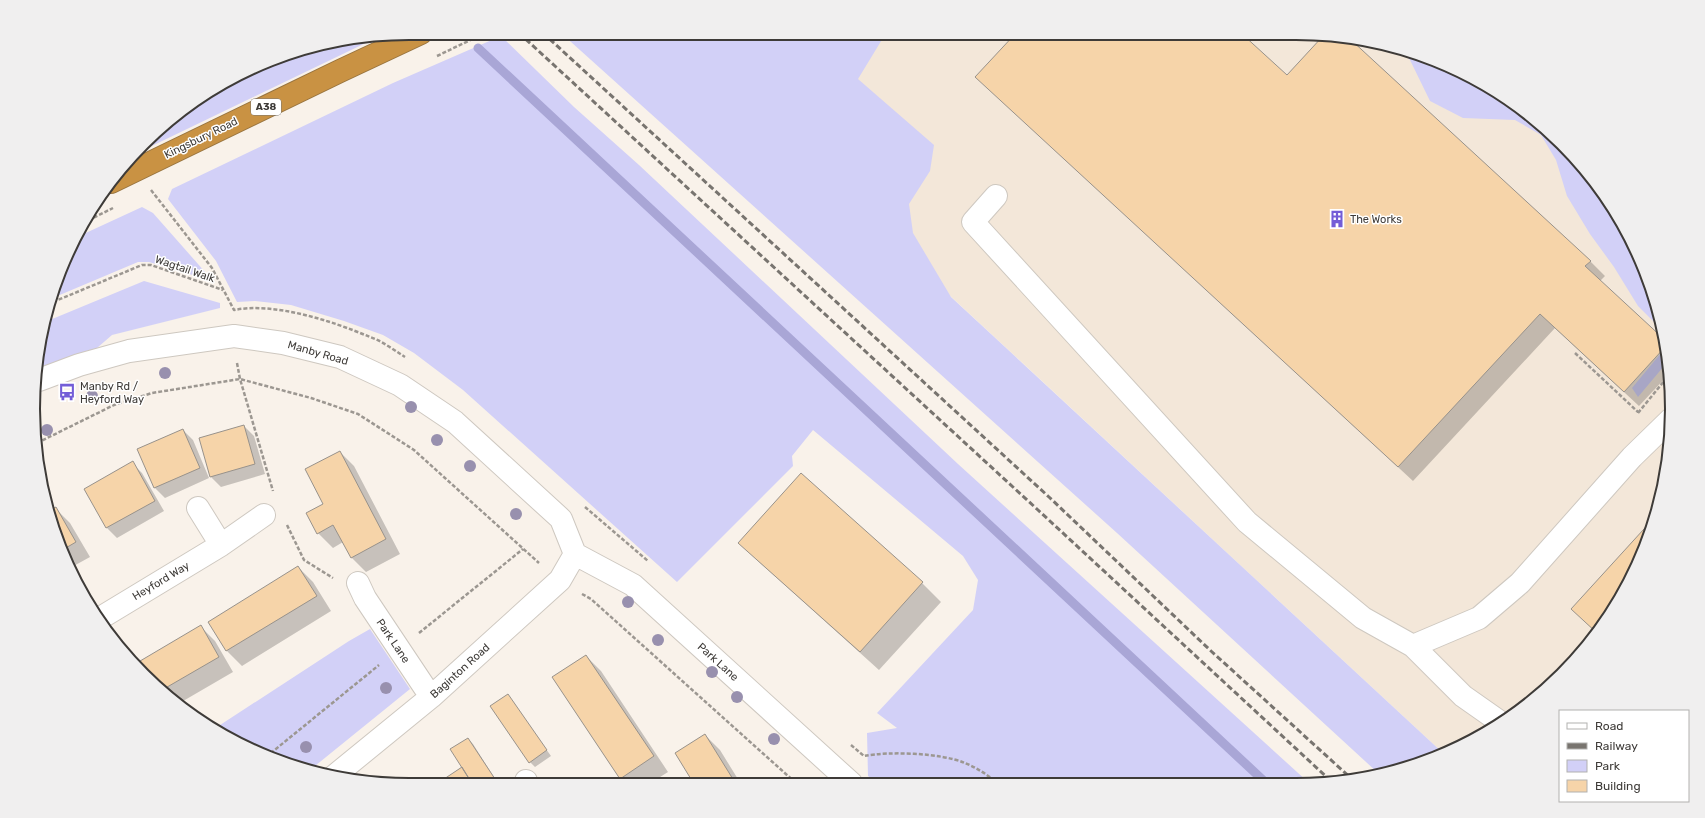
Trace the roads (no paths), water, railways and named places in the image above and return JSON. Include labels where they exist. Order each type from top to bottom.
[{"type":"highway","name":"Kingsbury Road","points":[[123,176],[333,74],[407,40]]},
{"type":"street","points":[[996,196],[973,222],[1241,516],[1363,618],[1413,646],[1463,696],[1496,719]]},
{"type":"street","name":"Manby Road","points":[[41,379],[79,365],[129,351],[234,336],[283,343],[340,357],[400,385],[455,422],[561,519],[575,554]]},
{"type":"street","points":[[1413,646],[1479,618],[1520,583],[1632,457],[1664,426]]},
{"type":"street","points":[[198,508],[221,545]]},
{"type":"street","name":"Heyford Way","points":[[103,616],[221,545],[264,515]]},
{"type":"street","name":"Baginton Road","points":[[340,771],[431,697],[560,580],[575,554]]},
{"type":"street","name":"Park Lane","points":[[575,554],[633,585],[844,778]]},
{"type":"street","name":"Park Lane","points":[[358,583],[365,598],[431,697]]},
{"type":"waterway","points":[[478,48],[1261,778]]},
{"type":"railway","points":[[527,40],[1326,776]]},
{"type":"railway","points":[[551,40],[1049,497],[1211,651],[1347,775]]},
{"type":"place","name":"The Works","points":[[1337,219]]},
{"type":"place","name":"Manby Rd / Heyford Way","points":[[67,392]]}]
